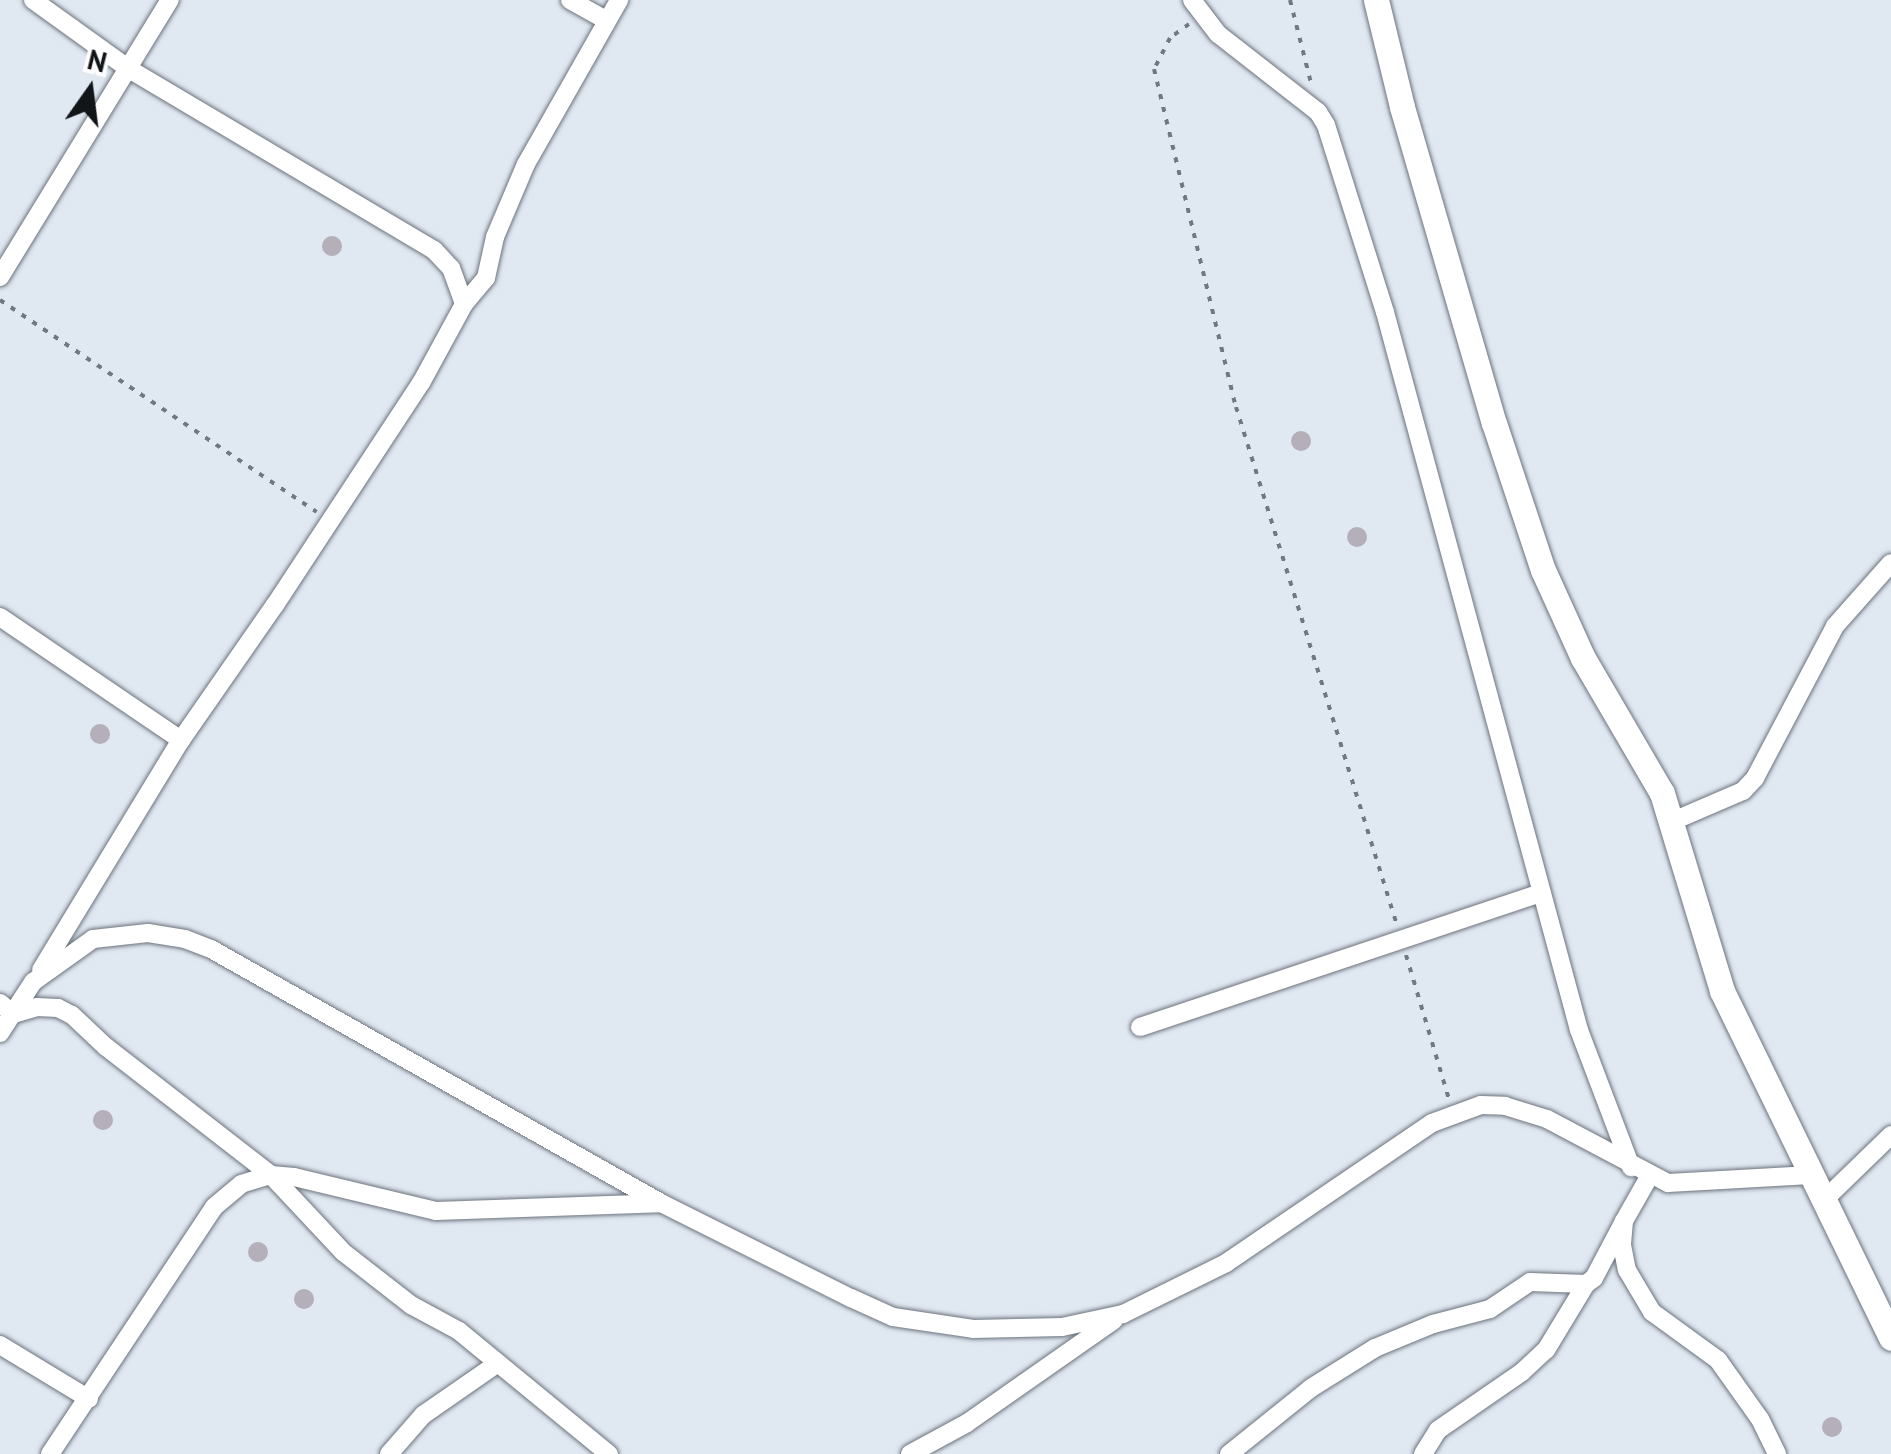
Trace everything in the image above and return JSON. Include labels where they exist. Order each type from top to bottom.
[{"type":"street","points":[[34,0],[130,70],[428,245],[451,268],[464,304]]},
{"type":"street","points":[[0,276],[170,0]]},
{"type":"street","points":[[570,0],[606,20]]},
{"type":"street","points":[[32,982],[181,740],[421,382],[464,304],[486,278],[495,237],[526,164],[619,0]]},
{"type":"street","points":[[1376,0],[1402,107],[1494,423],[1542,570],[1583,658],[1645,758],[1673,821],[1722,991],[1891,1338]]},
{"type":"street","points":[[1197,8],[1218,34],[1318,112],[1385,312],[1579,1030],[1631,1167]]},
{"type":"street","points":[[1673,821],[1734,796],[1755,778],[1835,626],[1891,563]]},
{"type":"street","points":[[0,617],[181,740]]},
{"type":"street","points":[[1140,1026],[1541,893]]},
{"type":"street","points":[[0,1033],[6,1009],[32,982],[94,939],[148,932],[185,939],[210,949],[661,1203],[893,1316],[972,1329],[1002,1329],[1062,1327],[1122,1314]]},
{"type":"street","points":[[6,1009],[58,1008],[72,1015],[106,1047],[271,1175],[343,1252],[410,1304],[459,1331],[609,1454]]},
{"type":"street","points":[[910,1454],[968,1422],[1122,1314],[1226,1263],[1453,1113],[1482,1105],[1524,1111],[1547,1119],[1649,1177],[1690,1186],[1738,1176],[1812,1175]]},
{"type":"street","points":[[1823,1201],[1891,1135]]},
{"type":"street","points":[[50,1454],[90,1399],[214,1206],[242,1184],[271,1175],[436,1211],[661,1203]]},
{"type":"street","points":[[1423,1454],[1438,1430],[1522,1372],[1546,1350],[1586,1284],[1594,1278],[1649,1177]]},
{"type":"street","points":[[1624,1221],[1624,1259],[1644,1302],[1718,1360],[1760,1419],[1778,1454]]},
{"type":"street","points":[[1230,1454],[1311,1388],[1375,1348],[1432,1324],[1490,1309],[1530,1282],[1586,1284]]},
{"type":"street","points":[[0,1345],[90,1399]]},
{"type":"street","points":[[389,1454],[423,1415],[498,1362]]},
{"type":"path","points":[[1290,0],[1318,112]]},
{"type":"path","points":[[1197,8],[1170,38],[1154,69],[1236,407],[1453,1113]]},
{"type":"path","points":[[0,300],[330,520]]},
{"type":"building","points":[[332,236],[342,246],[332,256],[322,246]]},
{"type":"building","points":[[1301,431],[1311,441],[1301,451],[1291,441]]},
{"type":"building","points":[[1357,527],[1367,537],[1357,547],[1347,537]]},
{"type":"building","points":[[100,724],[110,734],[100,744],[90,734]]},
{"type":"building","points":[[103,1110],[113,1120],[103,1130],[93,1120]]},
{"type":"building","points":[[258,1242],[268,1252],[258,1262],[248,1252]]},
{"type":"building","points":[[304,1289],[314,1299],[304,1309],[294,1299]]},
{"type":"building","points":[[1832,1417],[1842,1427],[1832,1437],[1822,1427]]}]
